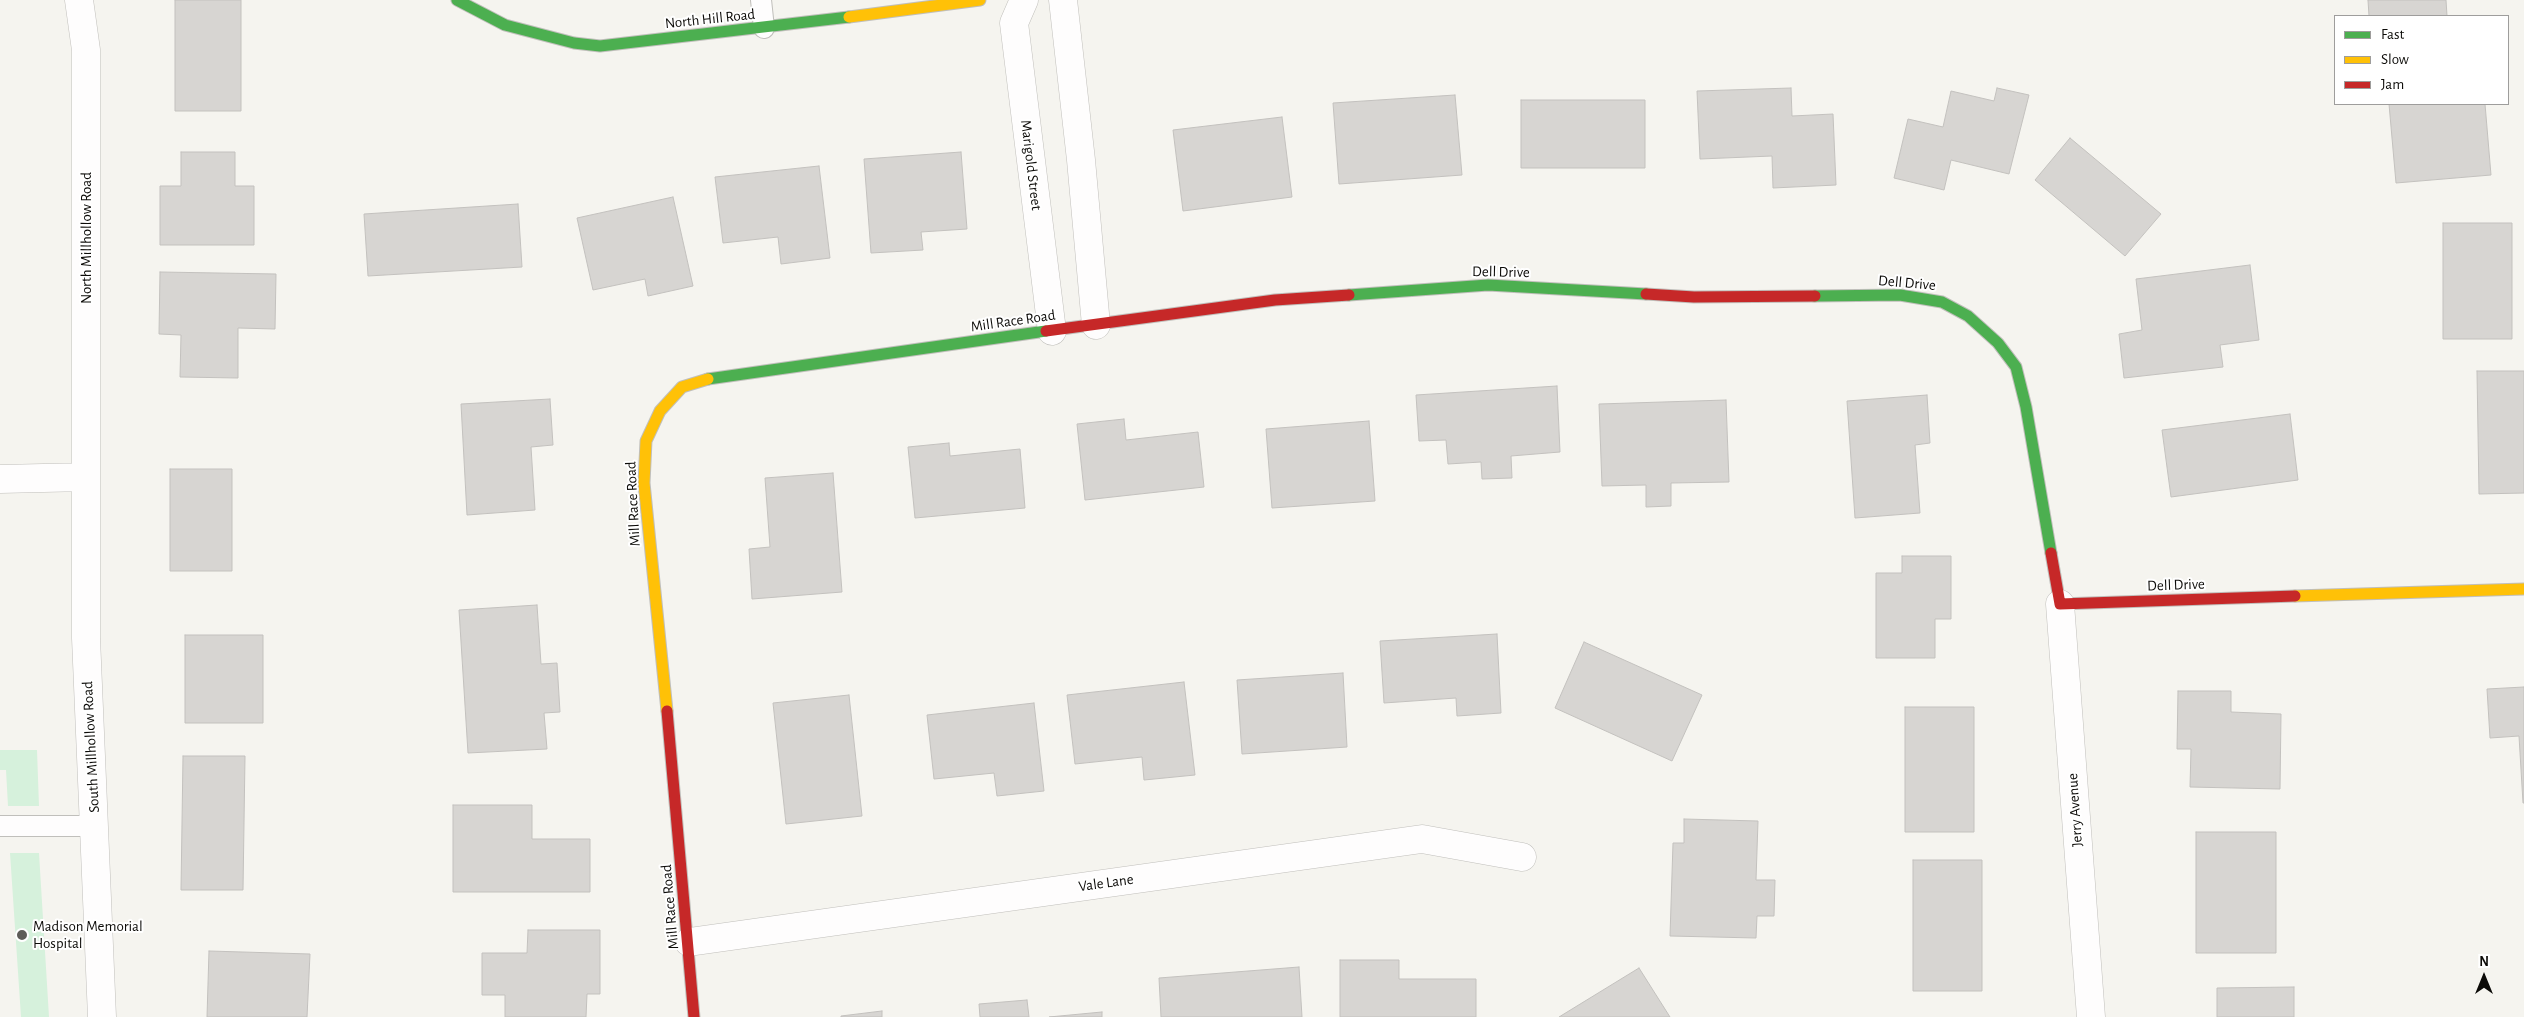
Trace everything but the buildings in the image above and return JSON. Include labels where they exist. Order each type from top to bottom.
[{"type":"street","name":"North Millhollow Road","points":[[79,0],[86,50],[86,476]]},
{"type":"street","name":"North Hill Road","points":[[457,0],[484,16],[505,25],[574,43],[600,46],[764,28],[980,0]]},
{"type":"street","name":"Marigold Street","points":[[1024,0],[1014,23],[1052,331]]},
{"type":"street","points":[[1063,0],[1081,160],[1096,325]]},
{"type":"street","name":"Dell Drive","points":[[1096,325],[1275,300],[1488,285],[1694,297],[1900,295],[1942,302],[1968,316],[1998,343],[2016,367],[2026,407],[2060,604],[2524,589]]},
{"type":"street","name":"Mill Race Road","points":[[694,1017],[689,942],[644,483],[646,441],[660,411],[682,387],[713,377],[1096,325]]},
{"type":"street","points":[[0,479],[86,476]]},
{"type":"street","name":"South Millhollow Road","points":[[86,476],[86,638],[102,1017]]},
{"type":"street","name":"Jerry Avenue","points":[[2060,604],[2091,1017]]},
{"type":"street","name":"Vale Lane","points":[[689,942],[1422,839],[1522,857]]},
{"type":"lane","points":[[761,0],[764,28]]},
{"type":"lane","points":[[0,826],[94,826]]},
{"type":"green space","points":[[0,750],[37,750],[39,806],[8,806],[6,770],[0,770]]},
{"type":"green space","points":[[10,853],[39,853],[49,1017],[21,1017]]},
{"type":"traffic: fast","points":[[457,0],[505,25],[574,43],[600,46],[849,17]]},
{"type":"traffic: fast","points":[[1349,295],[1488,285],[1646,294]]},
{"type":"traffic: fast","points":[[1815,296],[1900,295],[1942,302],[1968,316],[1998,343],[2016,367],[2026,407],[2051,553]]},
{"type":"traffic: fast","points":[[708,379],[1046,331]]},
{"type":"traffic: slow","points":[[849,17],[980,0]]},
{"type":"traffic: slow","points":[[667,711],[644,483],[646,441],[660,411],[682,387],[708,379]]},
{"type":"traffic: slow","points":[[2295,596],[2524,589]]},
{"type":"traffic: jam","points":[[1646,294],[1694,297],[1815,296]]},
{"type":"traffic: jam","points":[[1046,331],[1275,300],[1349,295]]},
{"type":"traffic: jam","points":[[2051,553],[2060,604],[2295,596]]},
{"type":"traffic: jam","points":[[667,711],[694,1017]]},
{"type":"place","name":"Madison Memorial Hospital","points":[[22,935]]}]
